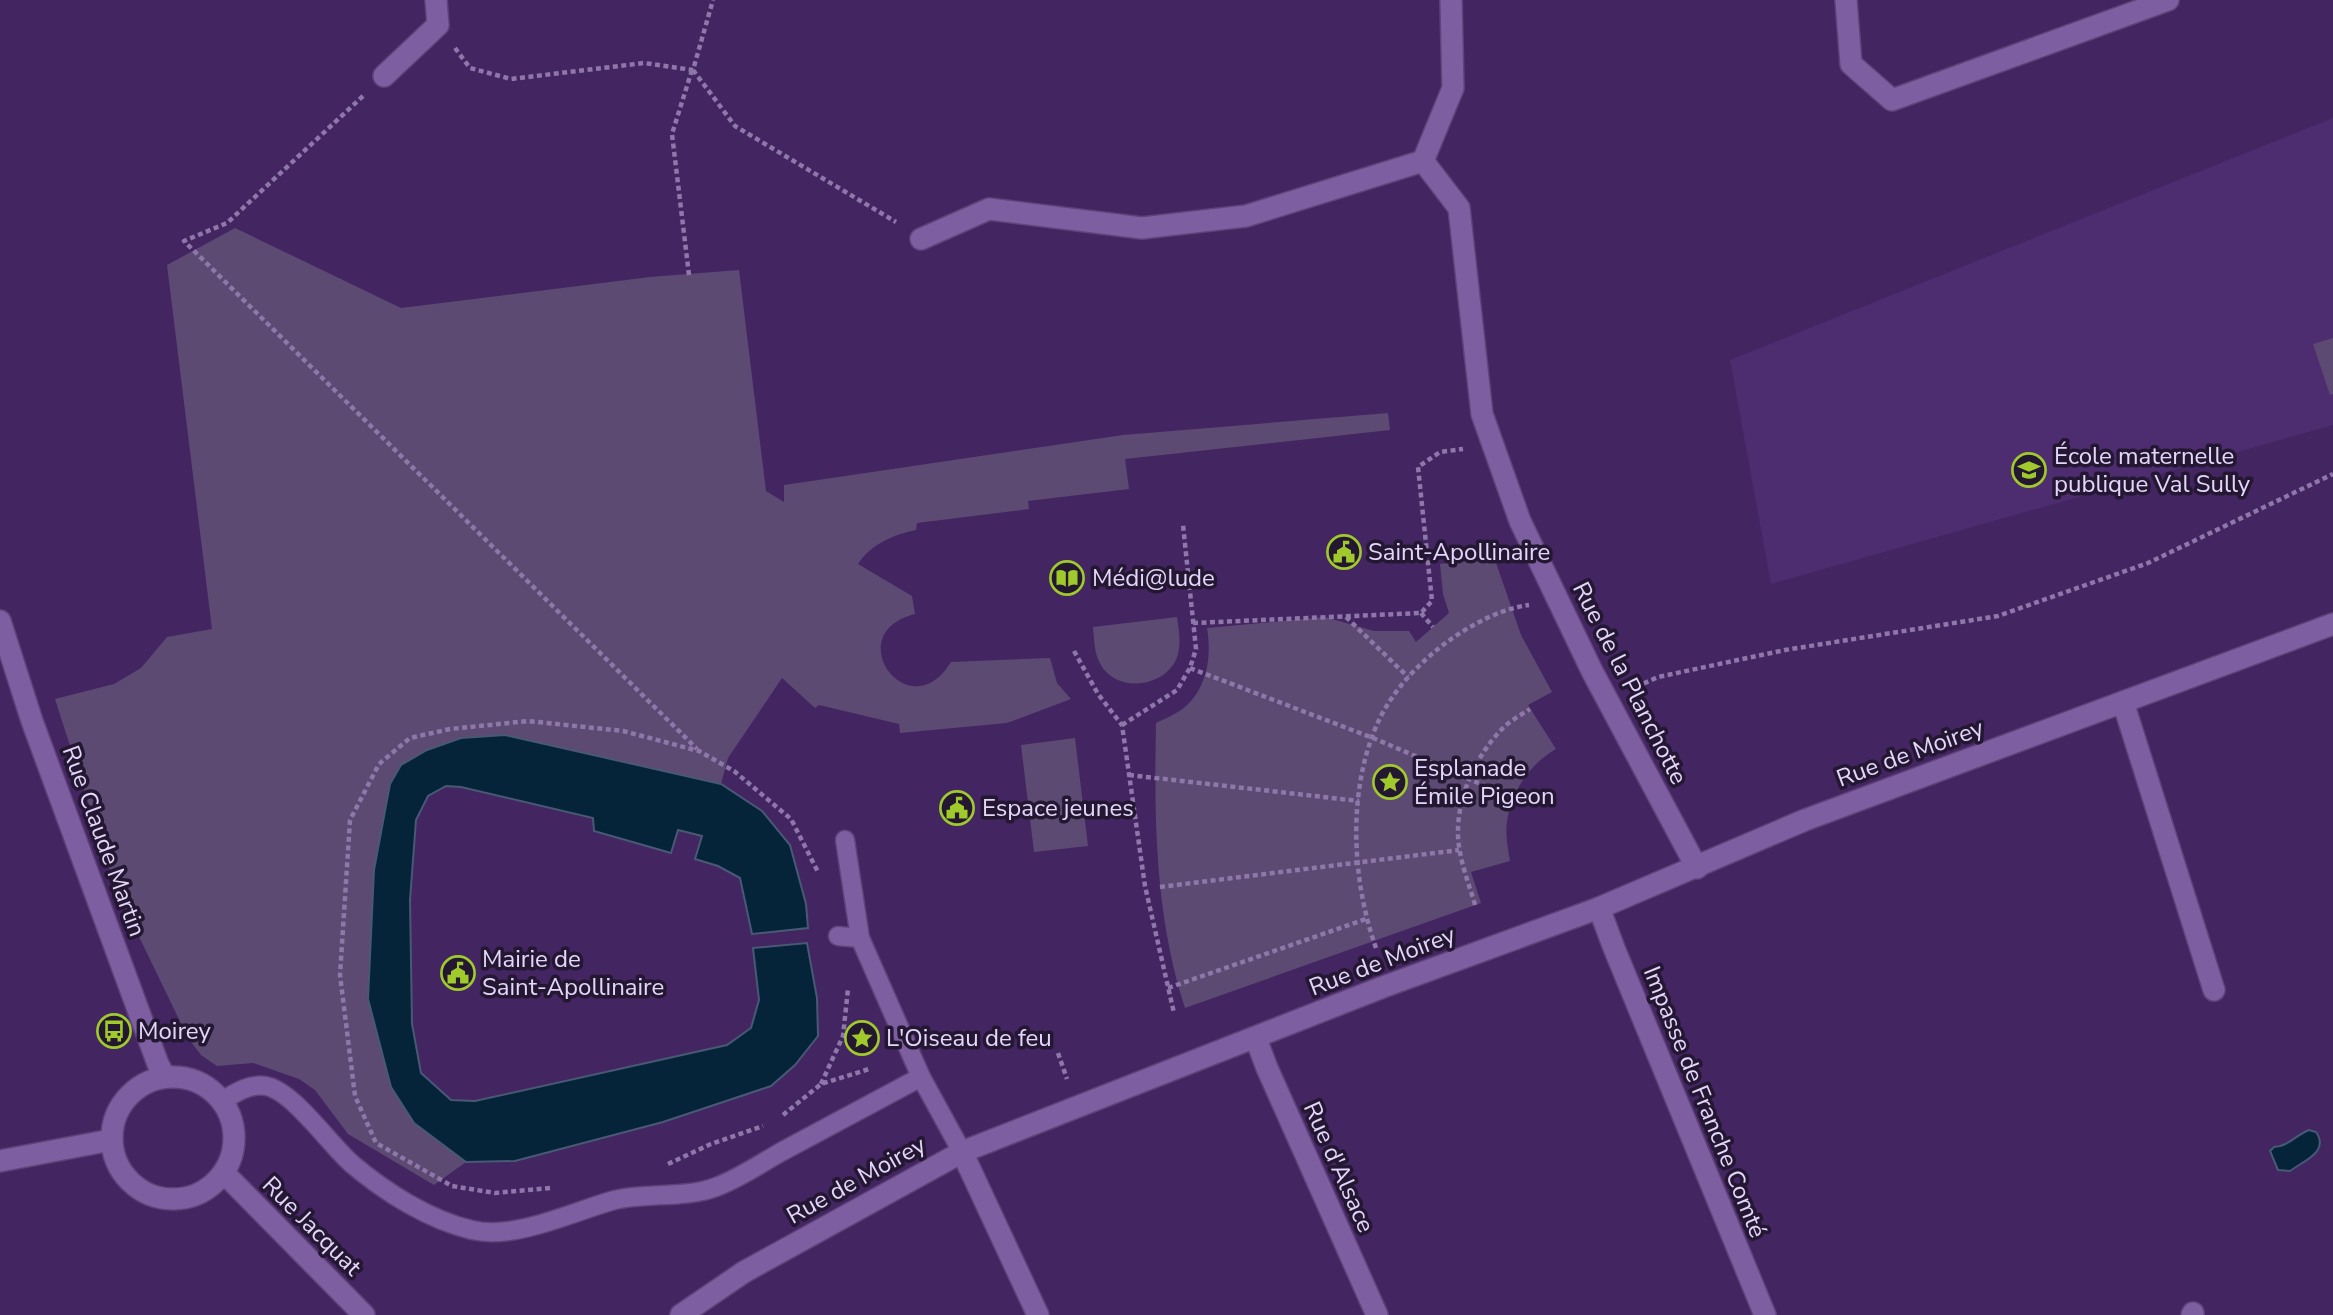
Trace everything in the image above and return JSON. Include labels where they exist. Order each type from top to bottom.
[{"type":"street","points":[[384,76],[438,25],[436,0]]},
{"type":"street","points":[[921,239],[989,209],[1142,228],[1246,216],[1423,161],[1453,88],[1451,0]]},
{"type":"street","points":[[1846,0],[1851,64],[1892,100],[2140,5],[2168,0]]},
{"type":"street","name":"Rue de la Planchotte","points":[[1423,161],[1459,208],[1482,414],[1520,521],[1608,701],[1697,868]]},
{"type":"street","name":"Rue Claude Martin","points":[[0,621],[41,746],[145,1030],[165,1077]]},
{"type":"street","name":"Rue de Moirey","points":[[681,1315],[744,1272],[962,1152],[1383,987],[1599,908],[1805,820],[2333,624]]},
{"type":"street","points":[[2123,702],[2214,990]]},
{"type":"street","name":"Impasse de Franche Comté","points":[[1599,908],[1765,1315]]},
{"type":"street","name":"Rue d'Alsace","points":[[1256,1039],[1266,1068],[1377,1315]]},
{"type":"street","points":[[165,1077],[181,1077],[211,1090],[222,1101],[231,1118],[235,1137],[232,1156],[223,1173],[210,1187],[193,1196],[174,1200],[155,1197],[138,1189],[124,1176],[115,1159],[111,1140],[113,1122],[132,1091],[165,1077]]},
{"type":"street","points":[[0,1161],[111,1140]]},
{"type":"street","points":[[962,1152],[1038,1315]]},
{"type":"street","name":"Rue Jacquat","points":[[223,1173],[364,1315]]},
{"type":"lane","points":[[845,841],[860,938],[918,1070],[962,1152]]},
{"type":"lane","points":[[838,936],[860,938]]},
{"type":"lane","points":[[222,1101],[251,1087],[267,1086],[281,1093],[302,1111],[352,1165],[393,1195],[442,1220],[474,1230],[504,1231],[538,1224],[615,1200],[715,1188],[918,1070]]},
{"type":"path","points":[[689,275],[671,134],[713,0]]},
{"type":"path","points":[[438,25],[470,68],[511,79],[644,63],[693,69],[734,125],[860,199],[921,239]]},
{"type":"path","points":[[384,76],[227,223],[184,241],[699,751],[734,771],[791,819],[822,885]]},
{"type":"path","points":[[1193,623],[1421,613],[1432,601],[1418,467],[1440,452],[1467,449]]},
{"type":"path","points":[[1608,701],[1658,677],[1786,650],[1998,616],[2148,563],[2333,474]]},
{"type":"path","points":[[1122,725],[1177,690],[1190,668],[1196,649],[1183,525]]},
{"type":"path","points":[[1376,948],[1361,901],[1355,826],[1368,752],[1381,718],[1408,677],[1439,648],[1465,629],[1511,607],[1530,605],[1525,592]]},
{"type":"path","points":[[1421,613],[1433,627]]},
{"type":"path","points":[[1345,616],[1408,677]]},
{"type":"path","points":[[1074,650],[1098,694],[1122,725],[1145,886],[1174,1013]]},
{"type":"path","points":[[1190,668],[1373,738],[1514,798]]},
{"type":"path","points":[[1475,905],[1459,850],[1461,811],[1469,779],[1474,767],[1504,727],[1530,709]]},
{"type":"path","points":[[556,1188],[495,1193],[452,1186],[376,1143],[355,1096],[340,975],[350,820],[379,764],[410,738],[450,729],[528,721],[623,732],[699,751]]},
{"type":"path","points":[[1129,775],[1359,801]]},
{"type":"path","points":[[1160,887],[1459,850]]},
{"type":"path","points":[[1168,988],[1366,919]]},
{"type":"path","points":[[821,1084],[843,1036],[849,992],[838,936]]},
{"type":"path","points":[[776,1121],[821,1084],[878,1066],[918,1070]]},
{"type":"path","points":[[655,1166],[668,1164],[711,1144],[767,1124]]},
{"type":"shaded area","points":[[2333,118],[2333,425],[1771,584],[1730,360]]},
{"type":"shaded area","points":[[235,228],[401,308],[650,277],[739,270],[766,491],[784,502],[784,485],[1123,435],[1388,413],[1390,430],[1125,459],[1129,489],[1028,501],[1029,509],[917,523],[916,530],[891,538],[869,551],[858,564],[912,596],[915,614],[893,624],[882,639],[881,656],[888,671],[901,682],[917,686],[934,681],[951,662],[1050,658],[1057,683],[1071,699],[1007,723],[900,733],[899,724],[819,705],[815,708],[782,678],[728,758],[721,784],[505,735],[401,765],[414,1123],[466,1162],[434,1185],[348,1134],[315,1090],[299,1079],[253,1063],[217,1066],[201,1055],[188,1038],[116,889],[55,699],[114,684],[141,668],[167,637],[212,629],[167,265]]},
{"type":"shaded area","points":[[2333,338],[2333,394],[2330,395],[2313,344]]},
{"type":"shaded area","name":"Esplanade Émile Pigeon","points":[[1494,557],[1521,635],[1552,692],[1528,705],[1556,749],[1538,762],[1517,789],[1506,827],[1510,861],[1471,872],[1481,903],[1185,1008],[1168,938],[1158,867],[1156,723],[1181,710],[1197,693],[1208,662],[1207,628],[1325,617],[1374,631],[1409,631],[1416,642],[1449,613],[1443,594],[1440,564]]},
{"type":"shaded area","points":[[1177,617],[1179,649],[1169,670],[1148,682],[1136,684],[1114,678],[1104,670],[1098,659],[1093,627]]},
{"type":"shaded area","points":[[1075,738],[1088,846],[1034,852],[1021,745]]},
{"type":"water","points":[[505,735],[721,784],[762,811],[790,845],[806,904],[808,928],[752,934],[740,878],[718,866],[695,859],[702,836],[678,830],[671,853],[594,831],[593,818],[461,787],[446,786],[428,796],[416,820],[410,900],[412,1024],[421,1073],[451,1100],[475,1101],[727,1045],[751,1028],[759,1000],[753,948],[807,943],[817,998],[818,1036],[795,1065],[771,1086],[663,1122],[515,1161],[466,1162],[414,1123],[391,1087],[368,999],[374,870],[390,784],[401,765],[427,750],[461,738]]},
{"type":"water","points":[[2309,1130],[2316,1132],[2319,1139],[2317,1150],[2308,1160],[2290,1171],[2278,1170],[2270,1151]]},
{"type":"place","name":"École maternelle publique Val Sully","points":[[2029,470]]},
{"type":"place","name":"Saint-Apollinaire","points":[[1344,552]]},
{"type":"place","name":"Médi@lude","points":[[1067,578]]},
{"type":"place","name":"Esplanade Émile Pigeon","points":[[1390,782]]},
{"type":"place","name":"Espace jeunes","points":[[957,808]]},
{"type":"place","name":"Mairie de Saint-Apollinaire","points":[[458,973]]},
{"type":"place","name":"Moirey","points":[[114,1031]]},
{"type":"place","name":"L'Oiseau de feu","points":[[862,1038]]}]
